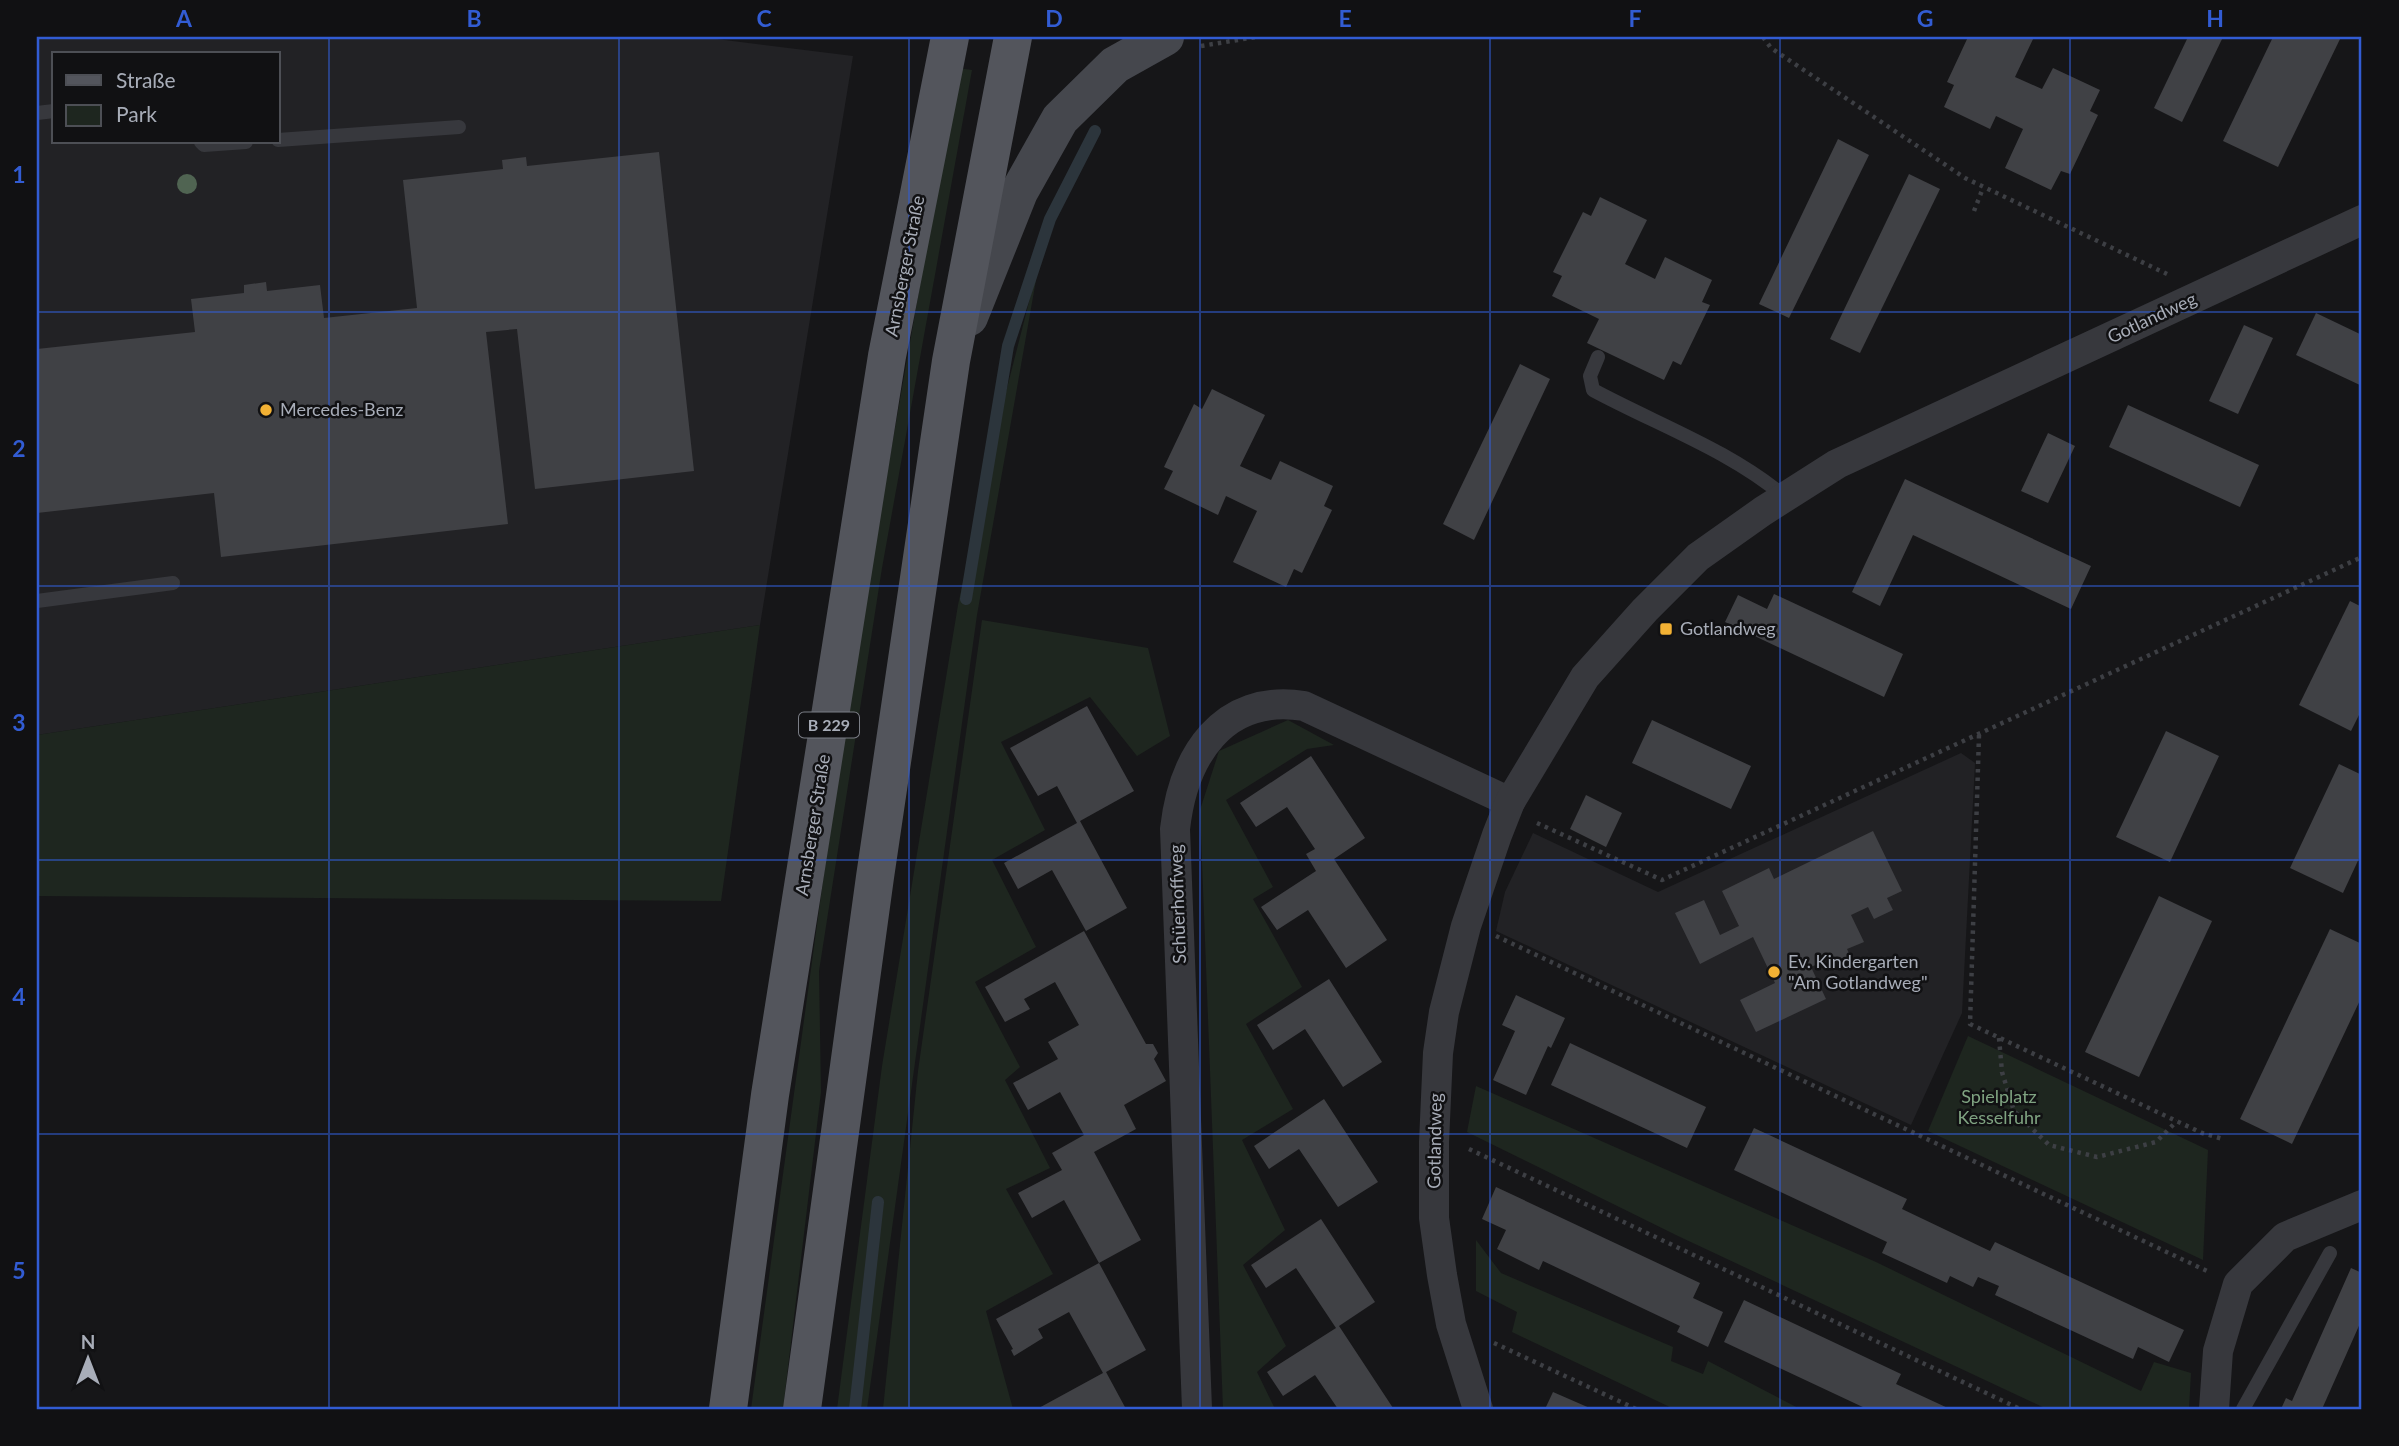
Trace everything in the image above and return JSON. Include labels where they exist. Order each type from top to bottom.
[{"type":"main road","name":"Arnsberger Straße","points":[[727,1409],[770,1095],[885,369],[950,37]]},
{"type":"main road","points":[[802,1409],[879,849],[951,361],[1013,37]]},
{"type":"main road","points":[[951,361],[1019,192],[1060,118],[1115,65],[1165,37]]},
{"type":"street","name":"Gotlandweg","points":[[1478,1409],[1451,1324],[1434,1218],[1434,1142],[1441,1026],[1466,926],[1510,802],[1586,677],[1644,610],[1698,557],[1837,464],[2362,220]]},
{"type":"street","name":"Schüerhoffweg","points":[[1197,1409],[1175,829],[1180,796],[1189,769],[1213,733],[1231,720],[1251,709],[1284,703],[1304,706],[1510,802]]},
{"type":"street","points":[[2214,1409],[2218,1351],[2238,1284],[2285,1237],[2362,1205]]},
{"type":"lane","points":[[280,140],[459,127]]},
{"type":"lane","points":[[1598,357],[1590,376],[1593,390],[1732,459],[1785,497]]},
{"type":"lane","points":[[37,601],[173,583]]},
{"type":"lane","points":[[2243,1409],[2330,1253]]},
{"type":"path","points":[[1763,37],[1771,48],[1965,178],[2169,274],[2178,285],[2184,303]]},
{"type":"path","points":[[1974,211],[1983,188]]},
{"type":"path","points":[[1510,802],[1540,826],[1662,880],[2362,556]]},
{"type":"path","points":[[1979,735],[1970,1024],[2202,1133],[2223,1139]]},
{"type":"path","points":[[1466,926],[1510,943],[2175,1257],[2238,1284]]},
{"type":"path","points":[[1999,1038],[2002,1072],[2014,1111],[2049,1145],[2097,1157],[2156,1142],[2177,1121]]},
{"type":"path","points":[[1434,1142],[1470,1149],[2020,1409]]},
{"type":"path","points":[[1451,1324],[1636,1409]]},
{"type":"shaded area","points":[[37,37],[701,37],[853,56],[760,625],[37,735]]},
{"type":"shaded area","name":"Ev. Kindergarten \"Am Gotlandweg\"","points":[[1961,753],[1975,763],[1962,1013],[1911,1125],[1496,931],[1505,892],[1533,833],[1658,892]]},
{"type":"green space","points":[[958,68],[972,70],[882,568],[819,971],[821,1092],[783,1409],[751,1409],[825,866],[878,525]]},
{"type":"green space","points":[[1039,263],[977,615],[867,1409],[837,1409],[882,1066],[958,605],[996,431]]},
{"type":"green space","points":[[982,620],[1148,648],[1170,736],[1137,756],[1090,697],[1001,742],[1045,830],[992,860],[1036,947],[975,982],[1020,1067],[1005,1080],[1050,1168],[1006,1189],[1053,1274],[986,1311],[1013,1409],[883,1409],[918,1071]]},
{"type":"green space","points":[[760,625],[721,901],[37,896],[37,735]]},
{"type":"green space","points":[[1288,720],[1334,745],[1307,749],[1226,800],[1273,887],[1253,899],[1302,987],[1246,1024],[1293,1109],[1242,1140],[1285,1230],[1243,1265],[1286,1346],[1257,1372],[1275,1409],[1223,1409],[1200,810],[1219,751]]},
{"type":"green space","name":"Spielplatz Kesselfuhr","points":[[1968,1036],[2208,1150],[2203,1260],[1928,1131]]},
{"type":"green space","points":[[1476,1086],[1876,1262],[2141,1391],[2154,1362],[2191,1373],[2189,1409],[2047,1409],[1678,1236],[1467,1132]]},
{"type":"green space","points":[[1476,1240],[1501,1273],[1673,1347],[1671,1361],[1703,1374],[1708,1361],[1800,1409],[1674,1409],[1512,1332],[1517,1312],[1476,1291]]},
{"type":"building","points":[[1968,37],[2034,37],[2015,77],[2042,89],[2053,68],[2100,90],[2090,111],[2098,115],[2070,174],[2061,171],[2051,190],[2005,168],[2023,129],[1996,116],[1990,129],[1944,107],[1954,85],[1947,82]]},
{"type":"building","points":[[2188,37],[2223,37],[2182,122],[2154,108]]},
{"type":"building","points":[[2273,37],[2341,37],[2278,167],[2223,141]]},
{"type":"building","points":[[1838,139],[1869,155],[1789,318],[1759,304]]},
{"type":"building","name":"Mercedes-Benz","points":[[659,152],[694,471],[535,489],[517,329],[486,332],[508,524],[221,557],[214,493],[37,513],[37,349],[195,332],[191,299],[244,293],[244,285],[266,282],[267,291],[320,285],[324,318],[417,308],[403,180],[503,169],[502,160],[526,157],[527,166]]},
{"type":"building","points":[[1909,174],[1940,189],[1860,353],[1830,339]]},
{"type":"building","points":[[1600,197],[1647,220],[1625,264],[1655,279],[1665,257],[1712,280],[1702,302],[1710,305],[1681,365],[1673,361],[1664,380],[1587,343],[1599,319],[1552,296],[1562,276],[1553,272],[1583,212],[1591,216]]},
{"type":"building","points":[[2316,313],[2362,335],[2362,386],[2296,355]]},
{"type":"building","points":[[2244,325],[2273,338],[2238,414],[2209,401]]},
{"type":"building","points":[[1520,364],[1550,379],[1474,540],[1443,524]]},
{"type":"building","points":[[1212,389],[1265,415],[1240,466],[1271,480],[1280,461],[1333,486],[1324,506],[1332,510],[1302,573],[1294,569],[1286,587],[1233,562],[1257,511],[1226,496],[1218,515],[1164,489],[1173,471],[1164,467],[1194,404],[1202,409]]},
{"type":"building","points":[[2128,405],[2259,465],[2240,507],[2109,447]]},
{"type":"building","points":[[2048,433],[2075,446],[2048,503],[2021,491]]},
{"type":"building","points":[[1905,479],[2091,566],[2071,609],[1913,535],[1880,606],[1852,592]]},
{"type":"building","points":[[1774,594],[1903,654],[1884,697],[1725,622],[1738,595],[1767,609]]},
{"type":"building","points":[[2350,601],[2362,607],[2362,709],[2351,731],[2299,705]]},
{"type":"building","points":[[1087,706],[1134,791],[1080,821],[1127,908],[1086,931],[1052,870],[1018,889],[1004,863],[1077,823],[1057,786],[1038,796],[1010,748]]},
{"type":"building","points":[[1652,720],[1751,766],[1731,809],[1632,763]]},
{"type":"building","points":[[2166,731],[2219,756],[2170,862],[2116,837]]},
{"type":"building","points":[[1311,756],[1365,838],[1334,859],[1387,940],[1346,968],[1308,910],[1277,930],[1261,907],[1316,871],[1306,854],[1315,849],[1287,807],[1256,827],[1240,803]]},
{"type":"building","points":[[2339,764],[2362,775],[2362,852],[2343,893],[2290,868]]},
{"type":"building","points":[[1586,795],[1622,813],[1606,847],[1570,829]]},
{"type":"building","points":[[1873,831],[1902,891],[1887,898],[1893,910],[1874,919],[1868,907],[1851,915],[1864,942],[1847,949],[1853,962],[1834,971],[1828,959],[1811,967],[1826,999],[1756,1032],[1740,1000],[1775,983],[1753,937],[1700,964],[1675,913],[1704,900],[1720,935],[1739,926],[1722,891],[1769,868],[1774,879]]},
{"type":"building","points":[[2159,896],[2212,921],[2139,1077],[2085,1052]]},
{"type":"building","points":[[2330,929],[2362,944],[2362,996],[2292,1144],[2240,1119]]},
{"type":"building","points":[[1084,931],[1146,1044],[1153,1044],[1158,1053],[1154,1059],[1166,1081],[1124,1105],[1136,1129],[1094,1152],[1141,1240],[1099,1263],[1064,1200],[1032,1218],[1018,1193],[1062,1170],[1052,1153],[1084,1135],[1060,1092],[1028,1110],[1013,1083],[1058,1059],[1048,1042],[1079,1025],[1055,982],[1024,999],[1030,1009],[1005,1022],[985,987]]},
{"type":"building","points":[[1329,979],[1382,1062],[1343,1087],[1305,1029],[1273,1050],[1257,1025]]},
{"type":"building","points":[[1516,995],[1565,1018],[1551,1048],[1548,1046],[1526,1095],[1493,1080],[1515,1031],[1502,1025]]},
{"type":"building","points":[[1570,1043],[1706,1107],[1687,1148],[1551,1085]]},
{"type":"building","points":[[1324,1099],[1378,1182],[1338,1207],[1299,1149],[1269,1169],[1254,1146]]},
{"type":"building","points":[[1754,1128],[1907,1199],[1902,1209],[1990,1251],[1995,1242],[2184,1330],[2169,1362],[2138,1347],[2133,1359],[1995,1295],[1999,1286],[1978,1277],[1973,1287],[1950,1276],[1947,1283],[1882,1253],[1887,1242],[1734,1170]]},
{"type":"building","points":[[1496,1187],[1700,1283],[1693,1298],[1723,1312],[1708,1347],[1677,1332],[1680,1326],[1543,1261],[1539,1270],[1497,1249],[1506,1230],[1482,1219]]},
{"type":"building","points":[[1321,1219],[1375,1302],[1339,1326],[1393,1408],[1338,1409],[1315,1375],[1283,1396],[1267,1372],[1336,1328],[1296,1268],[1266,1288],[1251,1265]]},
{"type":"building","points":[[1099,1263],[1146,1350],[1106,1372],[1126,1409],[1037,1409],[1103,1373],[1069,1312],[1038,1329],[1043,1338],[1014,1356],[1011,1350],[1013,1349],[996,1319]]},
{"type":"building","points":[[2351,1268],[2362,1273],[2362,1319],[2322,1409],[2281,1409],[2286,1398],[2292,1401]]},
{"type":"building","points":[[1744,1300],[1901,1374],[1896,1384],[1950,1409],[1867,1409],[1724,1342]]},
{"type":"building","points":[[1553,1392],[1592,1409],[1545,1409]]},
{"type":"waterway","points":[[966,599],[1008,346],[1050,219],[1095,131]]},
{"type":"waterway","points":[[855,1409],[878,1202]]},
{"type":"place","name":"Mercedes-Benz","points":[[266,410]]},
{"type":"place","name":"Gotlandweg","points":[[1666,629]]},
{"type":"place","name":"Ev. Kindergarten \"Am Gotlandweg\"","points":[[1774,972]]}]
